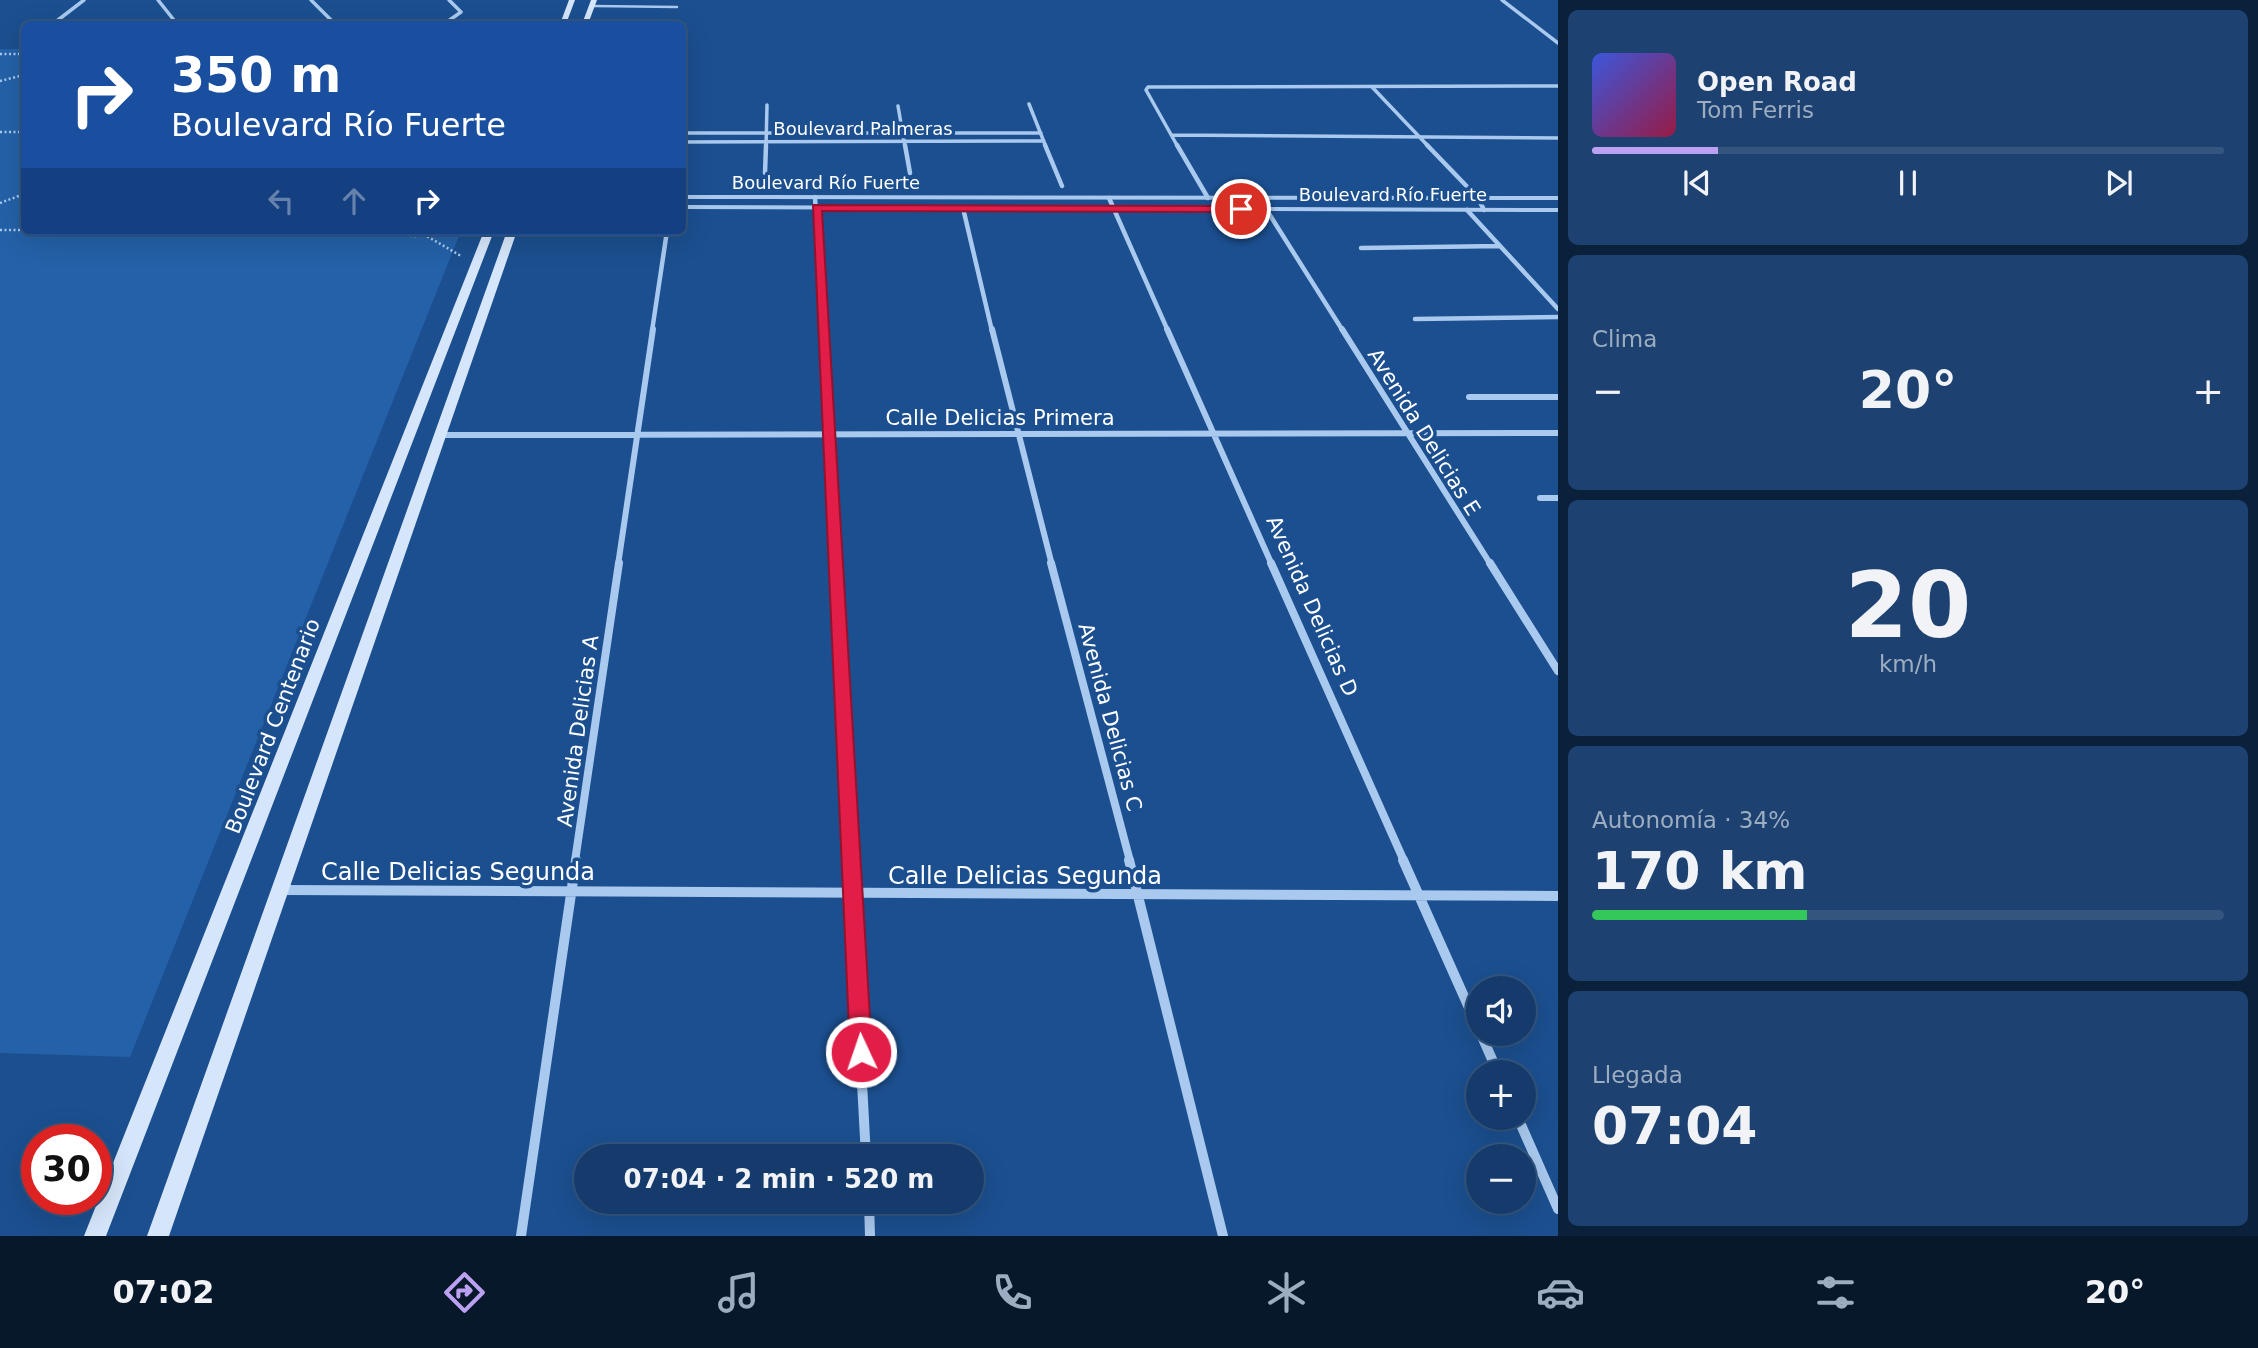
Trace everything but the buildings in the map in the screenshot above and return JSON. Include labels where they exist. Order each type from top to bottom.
[{"type":"main road","points":[[564,21],[571,3],[580,7],[592,5]]},
{"type":"main road","name":"Boulevard Centenario","points":[[95,1236],[487,235]]},
{"type":"main road","points":[[158,1236],[511,235]]},
{"type":"street","points":[[58,21],[84,0]]},
{"type":"street","points":[[158,0],[175,21]]},
{"type":"street","points":[[311,0],[332,21]]},
{"type":"street","points":[[448,21],[461,12],[449,0]]},
{"type":"street","points":[[1502,0],[1558,43]]},
{"type":"street","points":[[1208,198],[1146,90],[1148,87],[1558,86]]},
{"type":"street","points":[[1372,87],[1478,198],[1484,210]]},
{"type":"street","points":[[1029,104],[1062,186]]},
{"type":"street","points":[[765,173],[767,105]]},
{"type":"street","points":[[898,106],[909,173]]},
{"type":"street","name":"Boulevard Palmeras","points":[[686,133],[1041,133]]},
{"type":"street","points":[[1172,135],[1558,138]]},
{"type":"street","name":"Boulevard Palmeras","points":[[686,142],[1044,141]]},
{"type":"street","name":"Boulevard Río Fuerte","points":[[686,197],[1558,198]]},
{"type":"street","points":[[815,197],[865,1144]]},
{"type":"street","name":"Avenida Delicias D","points":[[1109,198],[1116,208],[1466,1000]]},
{"type":"street","name":"Boulevard Río Fuerte","points":[[686,207],[1558,210]]},
{"type":"street","name":"Avenida Delicias C","points":[[963,208],[1017,434],[1139,896],[1223,1236]]},
{"type":"street","name":"Avenida Delicias E","points":[[1266,209],[1558,671]]},
{"type":"street","points":[[1467,210],[1558,309]]},
{"type":"street","name":"Avenida Delicias A","points":[[521,1236],[666,235]]},
{"type":"street","points":[[1361,248],[1500,246]]},
{"type":"street","points":[[1415,319],[1558,317]]},
{"type":"street","points":[[1469,397],[1558,397]]},
{"type":"street","name":"Calle Delicias Primera","points":[[441,435],[1558,433]]},
{"type":"street","points":[[1541,498],[1558,498]]},
{"type":"street","name":"Calle Delicias Segunda","points":[[282,890],[1558,896]]},
{"type":"street","points":[[1523,1130],[1558,1209]]},
{"type":"street","points":[[869,1214],[870,1236]]},
{"type":"lane","points":[[592,5],[677,7]]},
{"type":"path","points":[[0,54],[21,54]]},
{"type":"path","points":[[0,81],[21,76]]},
{"type":"path","points":[[0,132],[21,132]]},
{"type":"path","points":[[0,203],[21,195]]},
{"type":"path","points":[[0,230],[21,230]]},
{"type":"path","points":[[350,235],[425,235],[459,256],[479,257]]},
{"type":"shaded area","points":[[0,49],[21,49],[21,235],[459,235],[130,1057],[0,1053]]},
{"type":"route","points":[[861,1052],[816,208],[1241,209]]}]
